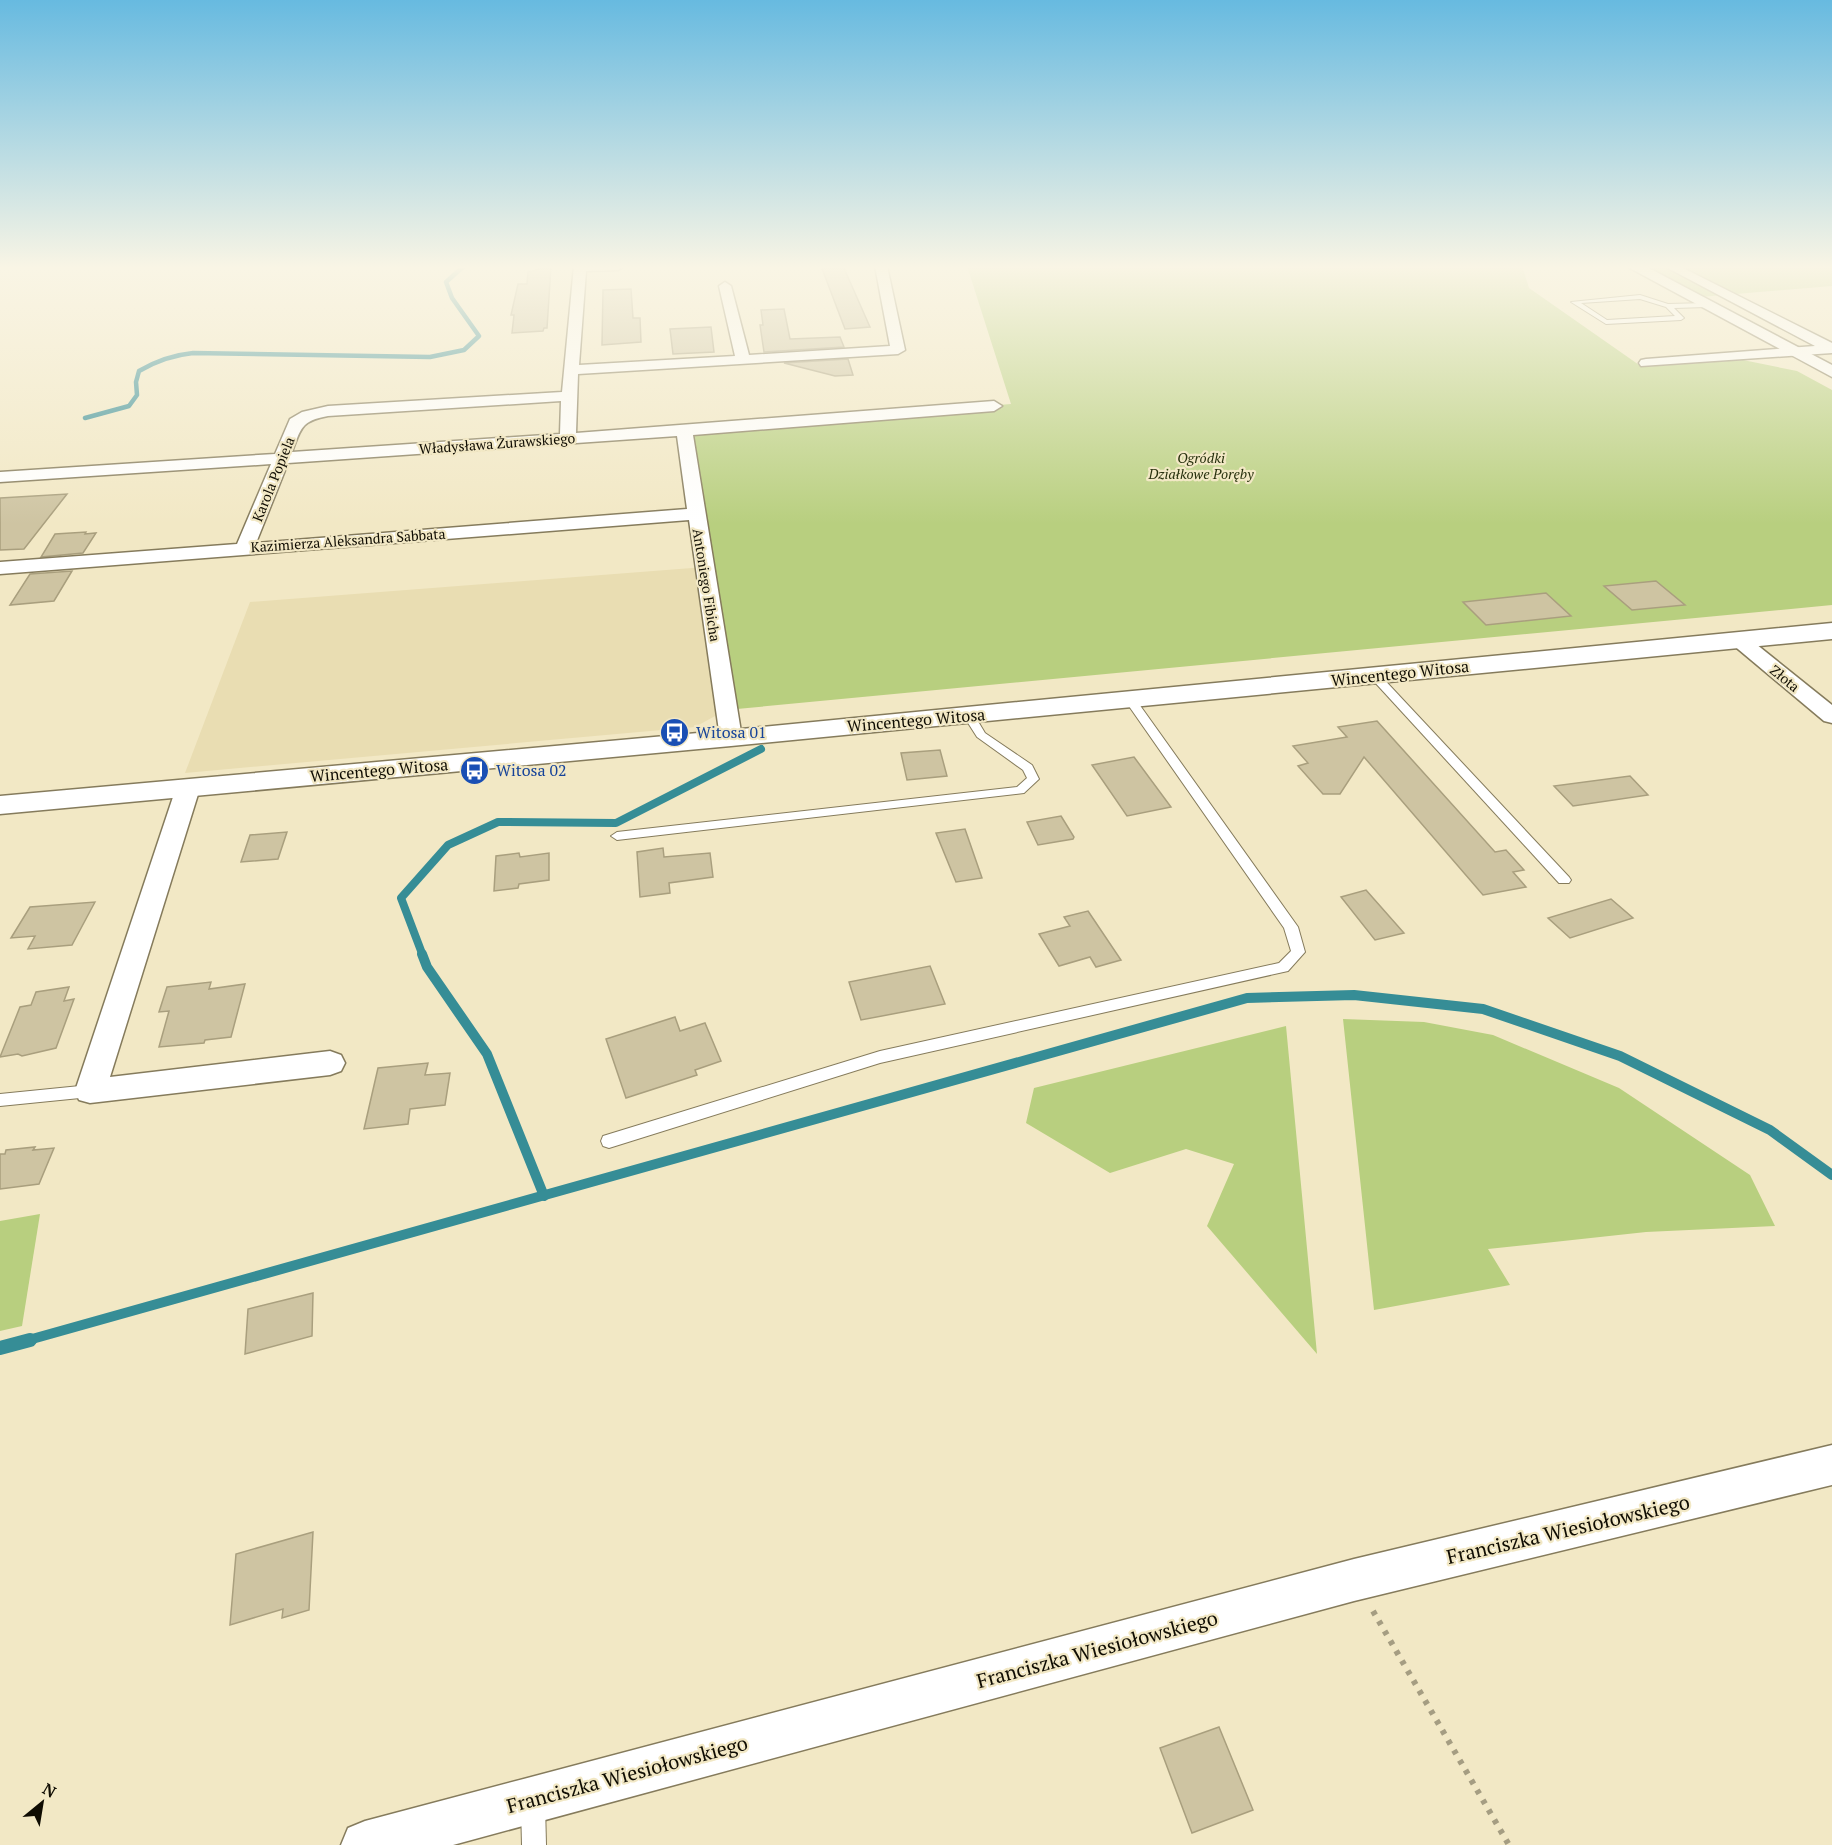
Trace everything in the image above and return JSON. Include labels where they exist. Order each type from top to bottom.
[{"type":"street","points":[[568,438],[573,352]]},
{"type":"street","points":[[741,352],[743,360]]},
{"type":"street","points":[[572,370],[865,352]]},
{"type":"street","points":[[1646,363],[1793,352]]},
{"type":"street","points":[[1794,352],[1832,372]]},
{"type":"street","name":"Karola Popiela","points":[[245,548],[296,422],[308,415],[328,411],[569,396]]},
{"type":"street","name":"Władysława Żurawskiego","points":[[0,477],[684,431],[994,406]]},
{"type":"street","name":"Antoniego Fibicha","points":[[684,431],[731,738]]},
{"type":"street","name":"Kazimierza Aleksandra Sabbata","points":[[0,568],[696,513]]},
{"type":"street","name":"Wincentego Witosa","points":[[0,805],[731,738],[1832,631]]},
{"type":"street","name":"Złota","points":[[1739,640],[1832,716]]},
{"type":"street","points":[[188,788],[90,1091],[330,1063]]},
{"type":"street","name":"Franciszka Wiesiołowskiego","points":[[365,1845],[1354,1580],[1832,1465]]},
{"type":"lane","points":[[1374,675],[1564,880]]},
{"type":"lane","points":[[609,1141],[880,1057],[1283,967],[1298,952],[1291,927],[1130,699]]},
{"type":"lane","points":[[617,836],[1020,790],[1033,779],[1028,768],[981,735],[969,715]]},
{"type":"lane","points":[[0,1100],[90,1091]]},
{"type":"lane","points":[[533,1800],[534,1845]]},
{"type":"path","points":[[1354,1580],[1509,1845]]},
{"type":"shaded area","points":[[705,567],[726,710],[695,727],[185,773],[250,602]]},
{"type":"green space","name":"Ogródki Działkowe Poręby","points":[[994,352],[1621,352],[1642,367],[1743,360],[1797,371],[1832,390],[1832,605],[726,710],[684,431],[1011,404]]},
{"type":"green space","points":[[1343,1019],[1424,1022],[1493,1035],[1619,1088],[1750,1175],[1775,1226],[1646,1232],[1488,1249],[1510,1285],[1374,1310]]},
{"type":"green space","points":[[1286,1026],[1317,1354],[1207,1226],[1234,1164],[1186,1149],[1110,1173],[1026,1123],[1034,1088]]},
{"type":"green space","points":[[40,1214],[22,1326],[0,1331],[0,1221]]},
{"type":"building","points":[[673,352],[712,352],[673,354]]},
{"type":"building","points":[[848,359],[853,375],[835,376],[784,363]]},
{"type":"building","points":[[67,494],[24,549],[0,550],[0,498]]},
{"type":"building","points":[[86,532],[85,534],[96,533],[83,553],[41,557],[55,534]]},
{"type":"building","points":[[72,571],[54,601],[10,605],[30,574]]},
{"type":"building","points":[[1656,581],[1685,605],[1632,610],[1604,586]]},
{"type":"building","points":[[1546,593],[1571,616],[1486,625],[1463,602]]},
{"type":"building","points":[[1377,721],[1495,852],[1506,850],[1524,870],[1513,872],[1526,887],[1483,895],[1364,757],[1340,794],[1323,794],[1298,766],[1308,763],[1293,746],[1347,737],[1338,727]]},
{"type":"building","points":[[940,750],[947,776],[907,780],[901,753]]},
{"type":"building","points":[[1134,757],[1171,807],[1127,816],[1092,765]]},
{"type":"building","points":[[1630,776],[1648,795],[1573,806],[1554,786]]},
{"type":"building","points":[[1061,816],[1074,837],[1073,839],[1038,845],[1027,822]]},
{"type":"building","points":[[965,829],[982,878],[956,882],[936,833]]},
{"type":"building","points":[[287,832],[278,859],[241,862],[250,835]]},
{"type":"building","points":[[663,848],[664,857],[710,853],[713,877],[669,883],[670,893],[640,897],[637,852]]},
{"type":"building","points":[[519,853],[520,857],[549,853],[549,880],[519,884],[518,888],[494,891],[496,856]]},
{"type":"building","points":[[1366,890],[1404,933],[1375,940],[1341,897]]},
{"type":"building","points":[[1611,899],[1633,918],[1570,938],[1548,918]]},
{"type":"building","points":[[95,902],[72,945],[28,949],[35,936],[11,938],[30,907]]},
{"type":"building","points":[[1088,911],[1121,960],[1096,967],[1090,957],[1059,966],[1039,934],[1070,926],[1064,917]]},
{"type":"building","points":[[930,966],[945,1004],[861,1020],[849,982]]},
{"type":"building","points":[[211,982],[209,989],[245,984],[231,1037],[205,1040],[204,1043],[159,1047],[169,1011],[159,1012],[167,987]]},
{"type":"building","points":[[69,987],[64,1001],[74,999],[56,1048],[22,1056],[18,1054],[0,1057],[20,1007],[31,1005],[36,992]]},
{"type":"building","points":[[675,1017],[680,1031],[705,1023],[721,1061],[695,1070],[697,1075],[626,1098],[606,1039]]},
{"type":"building","points":[[428,1063],[425,1075],[450,1073],[445,1105],[410,1109],[408,1124],[364,1129],[378,1068]]},
{"type":"building","points":[[35,1147],[33,1150],[54,1148],[39,1184],[0,1189],[0,1154],[5,1154],[6,1150]]},
{"type":"building","points":[[313,1293],[312,1336],[245,1354],[248,1309]]},
{"type":"building","points":[[313,1532],[309,1610],[282,1618],[283,1609],[230,1625],[236,1554]]},
{"type":"building","points":[[1219,1727],[1253,1810],[1192,1833],[1160,1748]]},
{"type":"waterway","points":[[85,418],[129,406],[137,395],[136,382],[139,371],[165,359],[186,354],[430,357],[454,352]]},
{"type":"waterway","points":[[423,956],[401,898],[448,845],[498,822],[616,823],[761,749]]},
{"type":"waterway","points":[[422,954],[427,967],[487,1054],[544,1195]]},
{"type":"waterway","points":[[544,1195],[1247,998],[1354,995],[1483,1009],[1620,1056],[1770,1130],[1832,1175]]},
{"type":"waterway","points":[[25,1341],[544,1195]]},
{"type":"waterway","points":[[0,1348],[30,1340]]},
{"type":"place","name":"Witosa 01","points":[[675,732]]},
{"type":"place","name":"Witosa 02","points":[[475,770]]}]
